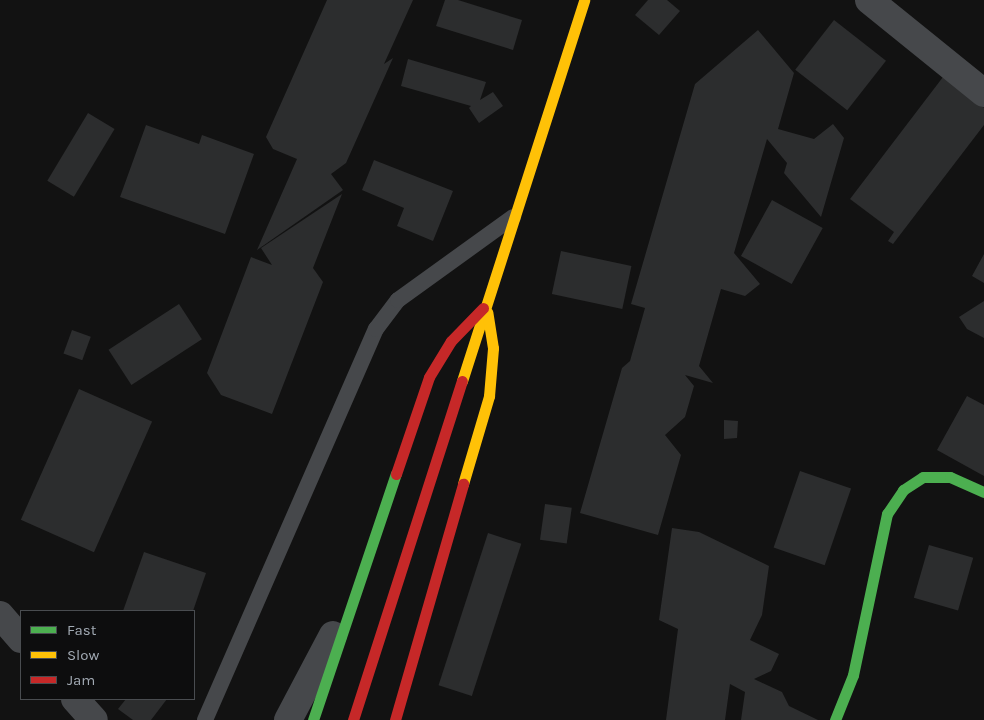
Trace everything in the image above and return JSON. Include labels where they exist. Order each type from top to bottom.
[{"type":"main road","points":[[353,720],[584,0]]},
{"type":"main road","points":[[313,720],[361,583],[429,377],[451,341],[486,306]]},
{"type":"main road","points":[[395,720],[489,396],[493,348],[486,306]]},
{"type":"main road","points":[[835,720],[853,675],[888,514],[903,490],[923,477],[950,477],[984,492]]},
{"type":"street","points":[[869,0],[984,93]]},
{"type":"street","points":[[288,720],[361,583]]},
{"type":"street","points":[[0,615],[20,638]]},
{"type":"street","points":[[76,700],[94,720]]},
{"type":"lane","points":[[205,720],[376,329],[398,300],[514,216]]},
{"type":"building","points":[[327,0],[413,0],[384,64],[393,58],[346,163],[331,174],[343,190],[257,250],[297,159],[273,149],[266,137]]},
{"type":"building","points":[[445,0],[458,0],[522,20],[513,50],[436,26]]},
{"type":"building","points":[[648,0],[667,0],[680,11],[659,35],[635,15]]},
{"type":"building","points":[[834,20],[886,61],[847,110],[795,70]]},
{"type":"building","points":[[758,30],[794,73],[778,129],[814,139],[833,124],[844,138],[821,217],[784,173],[787,163],[767,139],[734,253],[760,284],[745,296],[721,289],[699,366],[713,383],[685,375],[694,386],[685,417],[665,435],[681,455],[658,535],[580,513],[622,368],[630,361],[645,308],[631,304],[695,84]]},
{"type":"building","points":[[408,59],[486,82],[480,100],[493,92],[503,106],[479,123],[469,108],[471,106],[401,86]]},
{"type":"building","points":[[943,77],[984,108],[984,125],[893,244],[888,241],[894,232],[850,199]]},
{"type":"building","points":[[88,113],[115,129],[74,197],[47,181]]},
{"type":"building","points":[[146,125],[199,144],[202,135],[254,154],[225,234],[120,197]]},
{"type":"building","points":[[374,160],[453,191],[433,241],[397,226],[404,208],[362,190]]},
{"type":"building","points":[[342,194],[313,268],[323,282],[272,414],[221,395],[207,373],[251,257],[272,265],[261,248]]},
{"type":"building","points":[[772,200],[823,228],[792,284],[741,256]]},
{"type":"building","points":[[561,251],[631,266],[622,309],[552,294]]},
{"type":"building","points":[[984,254],[984,283],[972,276]]},
{"type":"building","points":[[984,301],[984,338],[967,329],[959,317]]},
{"type":"building","points":[[179,304],[202,339],[131,385],[109,350]]},
{"type":"building","points":[[72,330],[91,337],[82,360],[63,353]]},
{"type":"building","points":[[79,389],[152,422],[94,552],[21,520]]},
{"type":"building","points":[[967,396],[984,405],[984,476],[937,450]]},
{"type":"building","points":[[724,420],[738,421],[737,438],[724,439]]},
{"type":"building","points":[[800,471],[851,489],[825,565],[774,548]]},
{"type":"building","points":[[545,504],[572,508],[567,543],[540,540]]},
{"type":"building","points":[[672,528],[699,532],[769,566],[762,615],[750,640],[779,654],[771,671],[754,679],[782,692],[789,706],[818,720],[741,720],[745,692],[730,684],[725,720],[666,720],[678,629],[659,620]]},
{"type":"building","points":[[488,533],[521,544],[472,696],[439,685]]},
{"type":"building","points":[[929,545],[973,558],[958,611],[914,598]]},
{"type":"building","points":[[144,552],[206,573],[193,610],[123,610]]},
{"type":"building","points":[[125,700],[166,700],[151,720],[133,720],[118,709]]},
{"type":"traffic: fast","points":[[313,720],[396,474]]},
{"type":"traffic: fast","points":[[835,720],[853,675],[887,514],[903,490],[923,477],[950,477],[984,492]]},
{"type":"traffic: slow","points":[[462,381],[584,0]]},
{"type":"traffic: slow","points":[[463,484],[489,396],[493,348],[487,312]]},
{"type":"traffic: jam","points":[[396,474],[429,377],[451,341],[483,308]]},
{"type":"traffic: jam","points":[[353,720],[462,381]]},
{"type":"traffic: jam","points":[[395,720],[463,484]]}]
